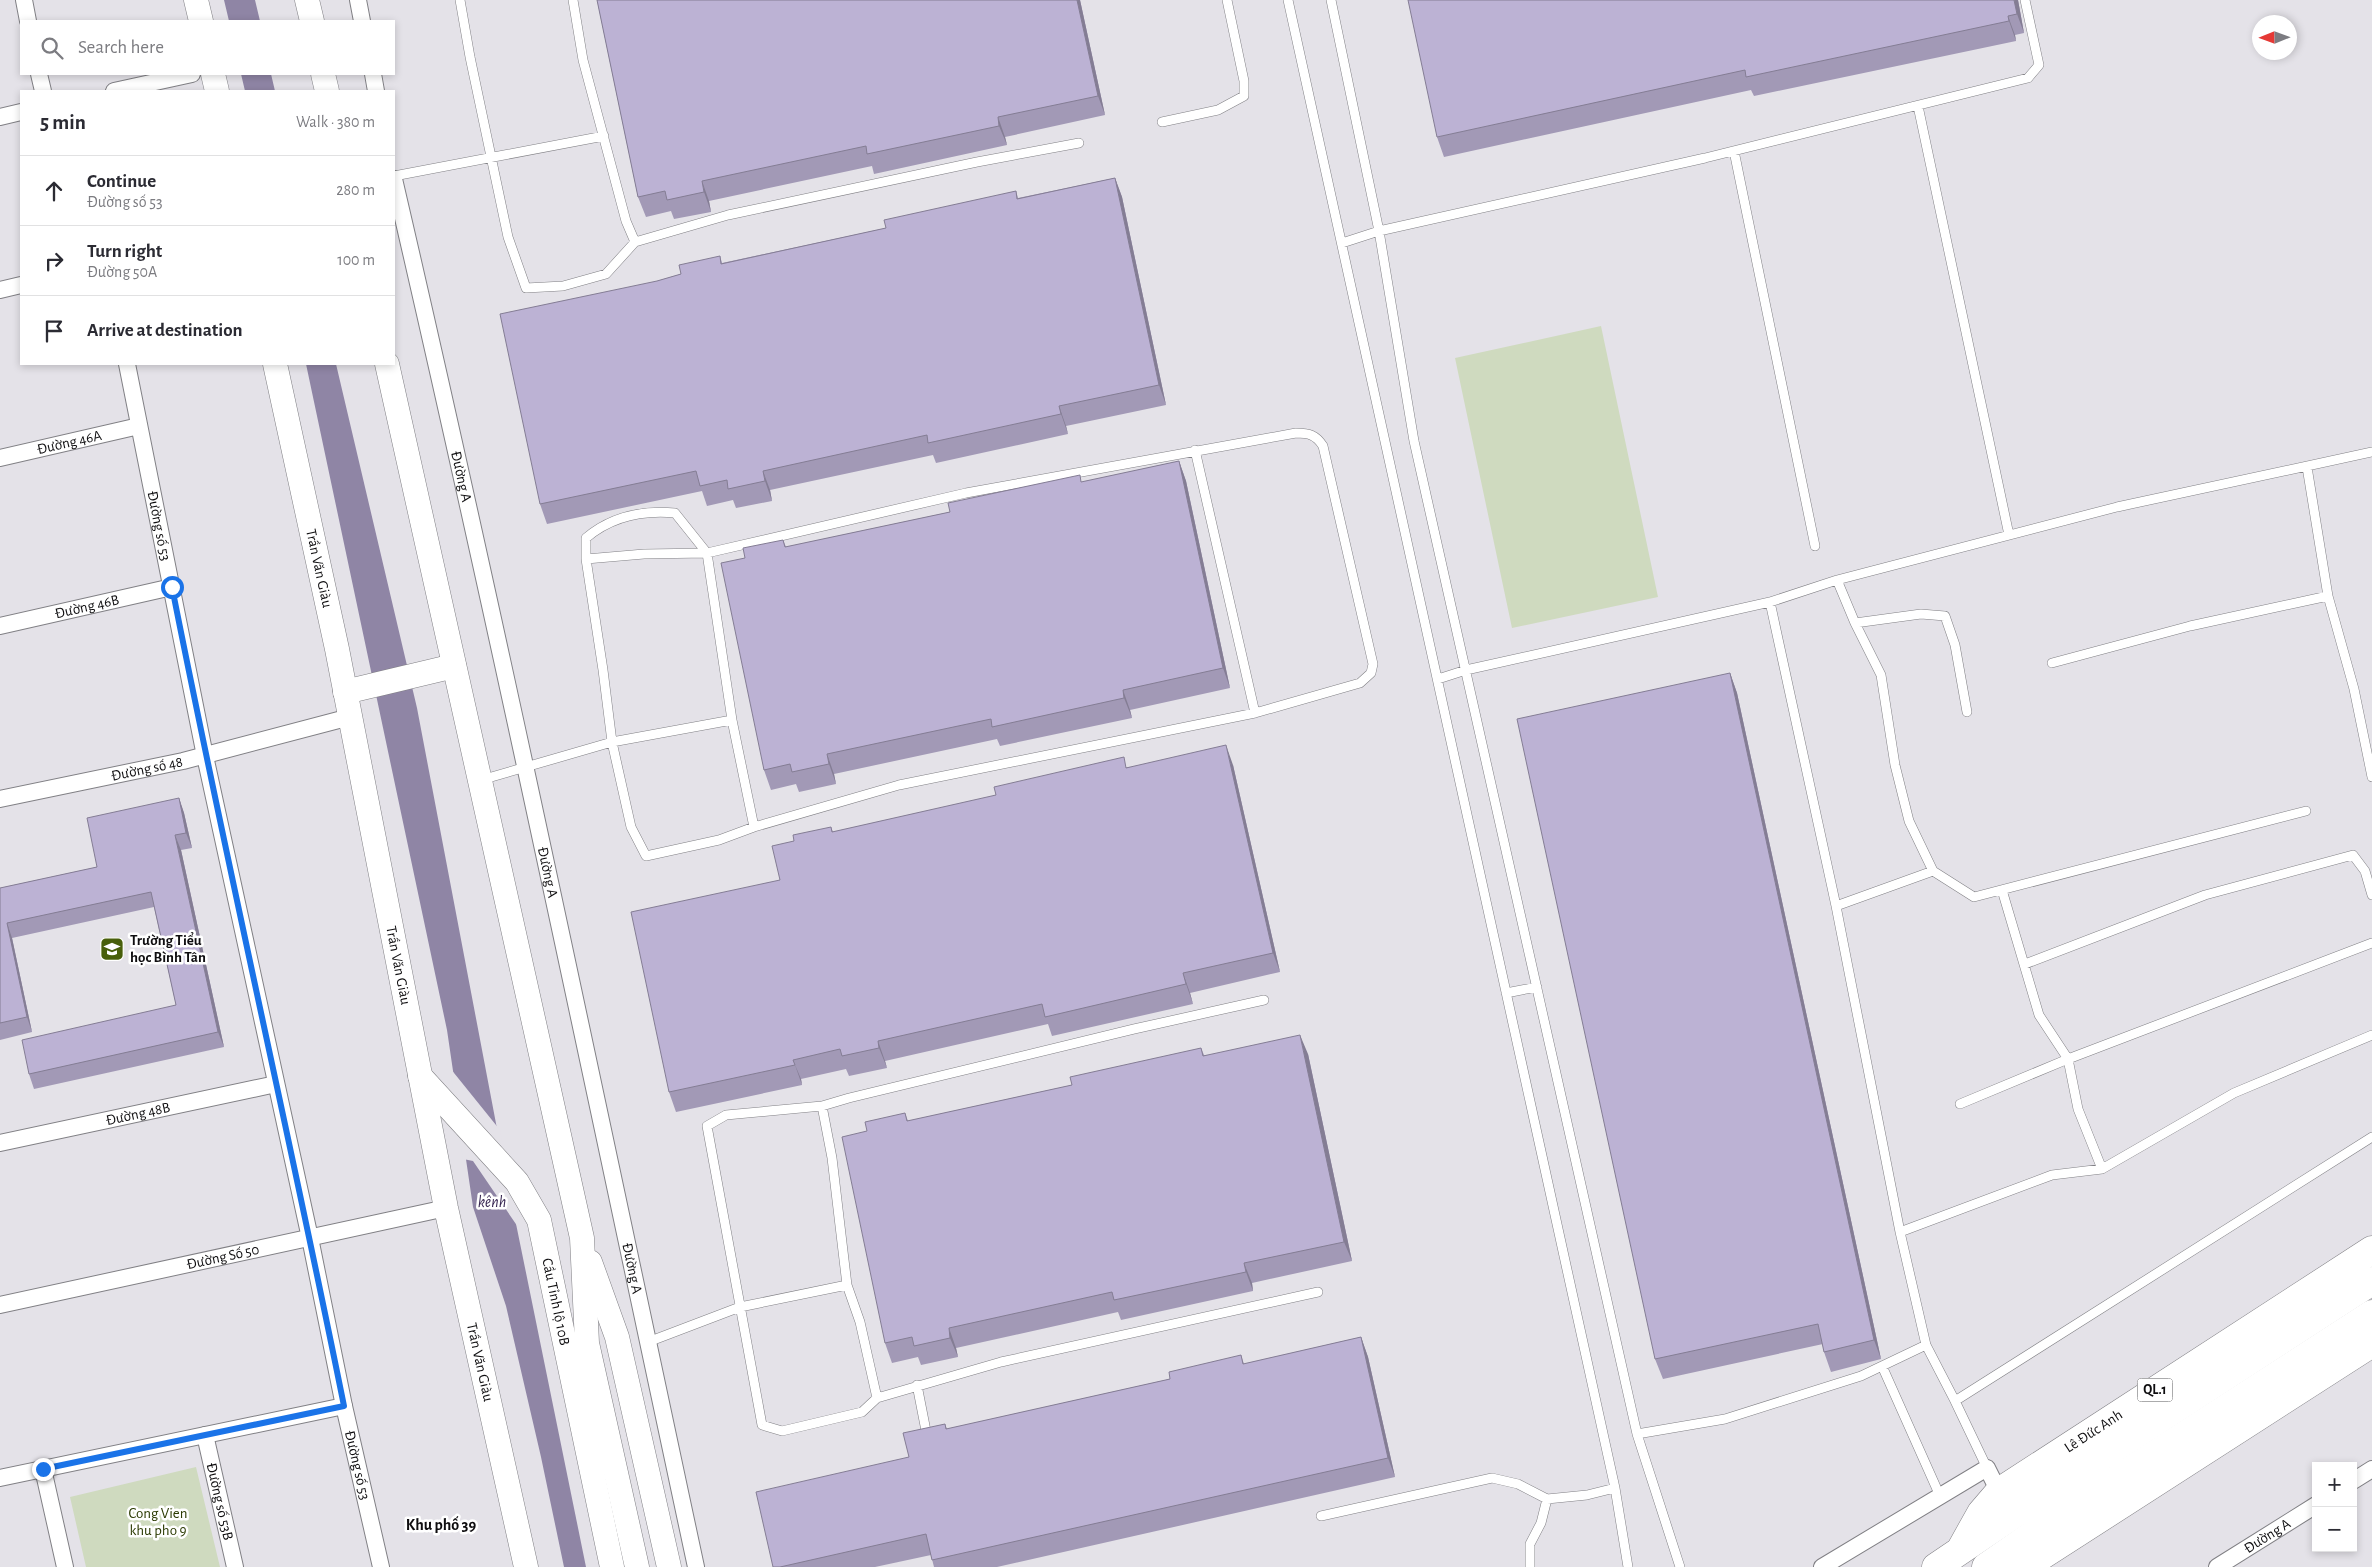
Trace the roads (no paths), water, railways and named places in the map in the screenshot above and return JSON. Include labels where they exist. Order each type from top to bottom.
[{"type":"highway","name":"Lê Đức Anh","points":[[1960,1551],[1976,1520],[2000,1492],[2372,1250]]},
{"type":"highway","name":"Lê Đức Anh","points":[[1936,1567],[2047,1492],[2372,1281]]},
{"type":"highway","points":[[1986,1567],[2058,1517],[2372,1314]]},
{"type":"highway","points":[[2024,1567],[2372,1343]]},
{"type":"highway","points":[[2000,1492],[2047,1492]]},
{"type":"main road","points":[[196,0],[201,20]]},
{"type":"main road","points":[[307,0],[312,20]]},
{"type":"main road","points":[[213,75],[217,90]]},
{"type":"main road","points":[[323,75],[327,90]]},
{"type":"main road","name":"Trần Văn Giàu","points":[[275,365],[345,692],[446,1208],[526,1567]]},
{"type":"main road","points":[[386,365],[481,780],[582,1244],[617,1337],[669,1567]]},
{"type":"main road","points":[[345,692],[454,666]]},
{"type":"main road","name":"Cầu Tỉnh lộ 10B","points":[[420,1076],[517,1182],[539,1220],[612,1567]]},
{"type":"main road","name":"Cầu Tỉnh lộ 10B","points":[[582,1244],[587,1343],[637,1567]]},
{"type":"street","points":[[24,0],[28,20]]},
{"type":"street","points":[[358,0],[362,20]]},
{"type":"street","points":[[39,75],[43,90]]},
{"type":"street","points":[[119,90],[187,75]]},
{"type":"street","points":[[373,75],[376,90]]},
{"type":"street","points":[[0,117],[20,112]]},
{"type":"street","name":"Đường A","points":[[395,182],[526,768],[696,1567]]},
{"type":"street","points":[[0,290],[20,285]]},
{"type":"street","name":"Đường số 53","points":[[127,365],[205,756],[310,1238],[344,1406],[381,1567]]},
{"type":"street","name":"Đường 46A","points":[[0,458],[139,426]]},
{"type":"street","name":"Đường 46B","points":[[0,626],[172,587]]},
{"type":"street","name":"Đường số 48","points":[[0,800],[205,756],[350,717]]},
{"type":"street","name":"Đường 48B","points":[[0,1143],[276,1084]]},
{"type":"street","name":"Đường Số 50","points":[[0,1305],[446,1208]]},
{"type":"street","points":[[0,1478],[344,1406]]},
{"type":"street","name":"Đường số 53B","points":[[205,1435],[235,1567]]},
{"type":"street","points":[[1822,1567],[1987,1468],[2000,1492]]},
{"type":"street","points":[[43,1469],[65,1567]]},
{"type":"street","points":[[2357,1478],[2372,1469]]},
{"type":"street","name":"Đường A","points":[[2217,1567],[2313,1507]]},
{"type":"lane","points":[[574,0],[583,60],[626,221],[635,242]]},
{"type":"lane","points":[[1162,122],[1218,110],[1244,96],[1244,81],[1227,0]]},
{"type":"lane","points":[[1288,0],[1615,1488],[1628,1567]]},
{"type":"lane","points":[[1331,0],[1379,231],[1414,440],[1637,1434],[1680,1567]]},
{"type":"lane","points":[[1342,243],[1379,231],[1734,151],[2028,78],[2039,65],[2025,0]]},
{"type":"lane","points":[[462,1],[470,57],[508,237],[526,288],[563,286],[606,274],[635,242],[728,215],[977,162],[1079,143]]},
{"type":"lane","points":[[1918,106],[2009,535]]},
{"type":"lane","points":[[395,178],[604,136]]},
{"type":"lane","points":[[1734,151],[1815,546]]},
{"type":"lane","points":[[586,559],[644,554],[707,553],[966,493],[1296,433],[1309,433],[1318,438],[1323,446],[1373,664],[1371,673],[1360,683],[1255,713],[899,785],[754,826],[719,840],[646,856],[631,827],[612,742],[586,559],[586,538],[600,526],[623,517],[652,511],[675,513],[707,553],[732,720],[754,826]]},
{"type":"lane","points":[[1195,450],[1255,713]]},
{"type":"lane","points":[[1438,679],[1466,670],[1770,602],[1838,580],[2116,507],[2372,452]]},
{"type":"lane","points":[[2307,467],[2328,596],[2354,689],[2372,777]]},
{"type":"lane","points":[[1838,580],[1855,623],[1881,675],[1895,765],[1909,821],[1933,871],[1974,897],[2306,811]]},
{"type":"lane","points":[[2052,663],[2190,626],[2328,596]]},
{"type":"lane","points":[[1770,602],[1836,906],[1900,1232],[1926,1345],[1956,1401],[1987,1468]]},
{"type":"lane","points":[[1855,623],[1920,614],[1946,616],[1955,645],[1967,712]]},
{"type":"lane","points":[[481,780],[612,742],[732,720]]},
{"type":"lane","points":[[2025,964],[2205,895],[2353,855],[2365,871],[2372,895]]},
{"type":"lane","points":[[1836,906],[1933,871]]},
{"type":"lane","points":[[2002,890],[2039,1015],[2068,1059],[2078,1109],[2102,1169]]},
{"type":"lane","points":[[1960,1104],[2068,1059],[2372,943]]},
{"type":"lane","points":[[1506,993],[1537,987]]},
{"type":"lane","points":[[1264,1000],[1134,1028],[822,1106],[726,1115],[707,1126],[762,1425],[782,1431],[800,1427],[862,1412],[877,1398],[1000,1362],[1318,1292]]},
{"type":"lane","points":[[1900,1232],[2052,1175],[2102,1169],[2234,1093],[2372,1035]]},
{"type":"lane","points":[[822,1106],[832,1158],[847,1284],[860,1322],[877,1398]]},
{"type":"lane","points":[[1956,1401],[2372,1137]]},
{"type":"lane","points":[[648,1342],[740,1307],[847,1284]]},
{"type":"lane","points":[[1637,1434],[1724,1419],[1861,1376],[1926,1345]]},
{"type":"lane","points":[[1882,1366],[1940,1496]]},
{"type":"lane","points":[[917,1385],[927,1436]]},
{"type":"lane","points":[[1321,1516],[1492,1478],[1518,1484],[1546,1499],[1586,1495],[1615,1488]]},
{"type":"lane","points":[[1530,1567],[1530,1544],[1541,1523],[1546,1499]]},
{"type":"water","points":[[224,0],[255,0],[260,20],[229,20]]},
{"type":"water","points":[[241,75],[271,75],[275,90],[245,90]]},
{"type":"water","name":"kênh","points":[[306,365],[336,365],[417,708],[502,1155],[586,1567],[564,1567],[506,1306],[473,1207],[447,1030]]},
{"type":"place","name":"Trường Tiểu học Bình Tân","points":[[112,949]]},
{"type":"district","name":"Khu phố 39","points":[[441,1525]]},
{"type":"park label","name":"Cong Vien khu pho 9","points":[[158,1522]]}]
